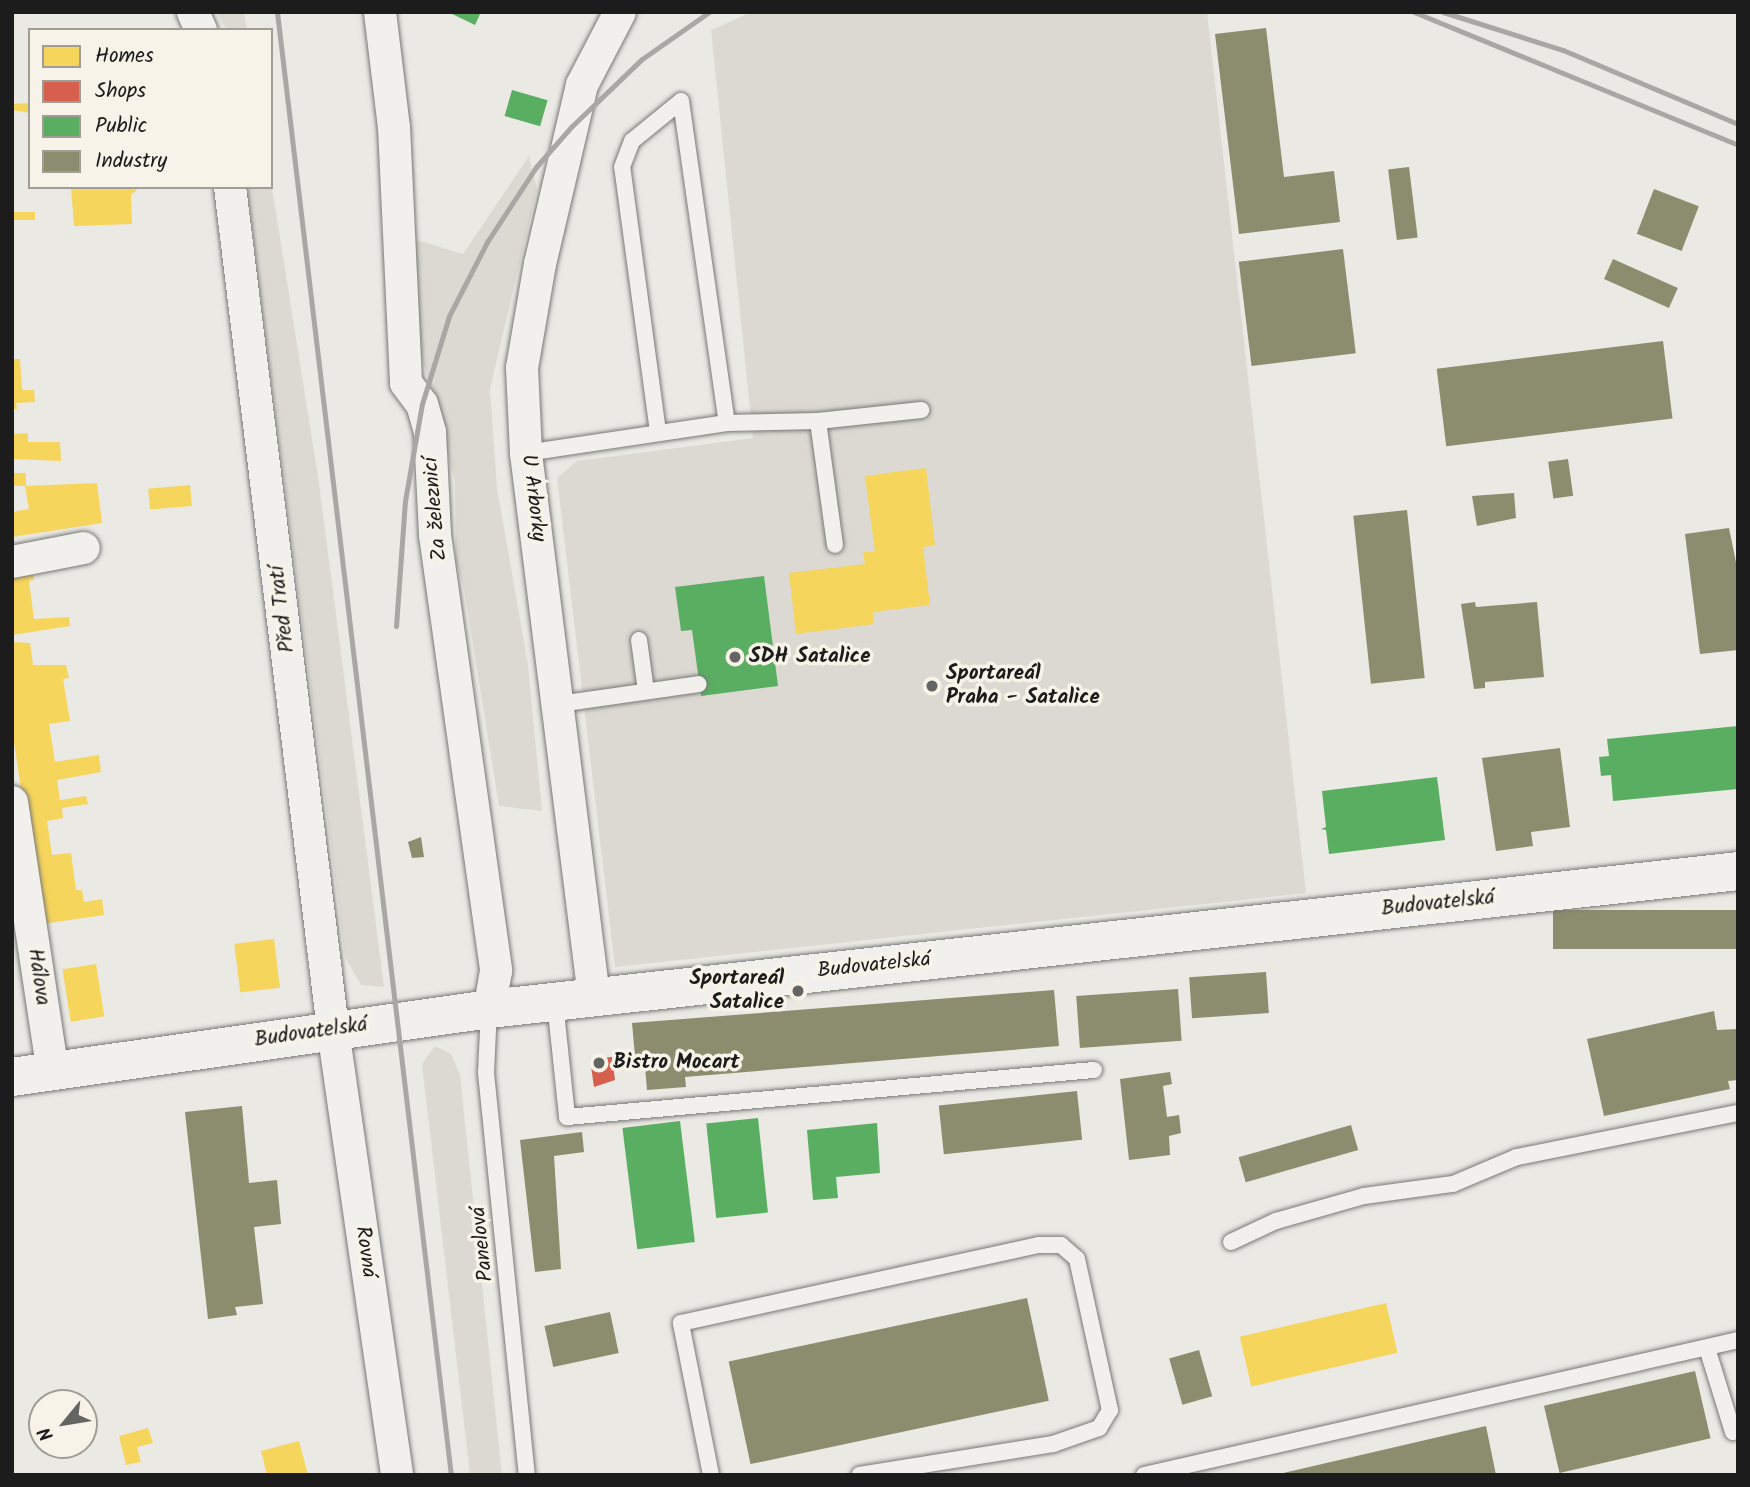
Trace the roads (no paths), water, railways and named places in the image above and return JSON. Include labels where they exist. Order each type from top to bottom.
[{"type":"street","points":[[193,12],[200,28]]},
{"type":"street","name":"Za železnicí","points":[[380,12],[394,127],[406,383],[422,404],[430,432],[435,535],[496,971],[489,1009]]},
{"type":"street","name":"U Arborky","points":[[594,998],[526,453],[522,368],[540,264],[582,85],[620,12]]},
{"type":"street","name":"Před Tratí","points":[[230,189],[333,1030]]},
{"type":"street","points":[[12,562],[84,548]]},
{"type":"street","name":"Hálova","points":[[12,802],[52,1068]]},
{"type":"street","name":"Budovatelská","points":[[12,1077],[52,1068],[489,1009],[1738,871]]},
{"type":"street","name":"Rovná","points":[[333,1030],[397,1475]]},
{"type":"lane","points":[[658,432],[622,167],[632,141],[681,101],[727,423]]},
{"type":"lane","points":[[526,453],[727,423],[818,421],[921,410]]},
{"type":"lane","points":[[818,421],[835,545]]},
{"type":"lane","points":[[639,640],[646,691]]},
{"type":"lane","points":[[559,704],[699,684]]},
{"type":"lane","points":[[555,1002],[567,1117],[1094,1070]]},
{"type":"lane","name":"Panelová","points":[[489,1009],[486,1073],[527,1475]]},
{"type":"lane","points":[[1231,1242],[1276,1222],[1364,1196],[1453,1184],[1517,1157],[1738,1113]]},
{"type":"lane","points":[[711,1475],[681,1323],[1039,1245],[1061,1245],[1077,1259],[1110,1410],[1099,1428],[1053,1444],[859,1475]]},
{"type":"lane","points":[[1144,1475],[1185,1470],[1738,1340]]},
{"type":"lane","points":[[1707,1348],[1735,1431],[1738,1448]]},
{"type":"railway","points":[[277,12],[451,1475]]},
{"type":"railway","points":[[396,626],[405,501],[422,404],[449,316],[487,242],[536,167],[571,127],[642,59],[709,12]]},
{"type":"railway","points":[[1414,12],[1738,145]]},
{"type":"railway","points":[[1443,12],[1563,50],[1738,124]]},
{"type":"place","name":"SDH Satalice","points":[[735,657]]},
{"type":"place","name":"Sportareál Praha - Satalice","points":[[932,686]]},
{"type":"place","name":"Sportareál Satalice","points":[[798,991]]},
{"type":"place","name":"Bistro Mocart","points":[[599,1063]]}]
